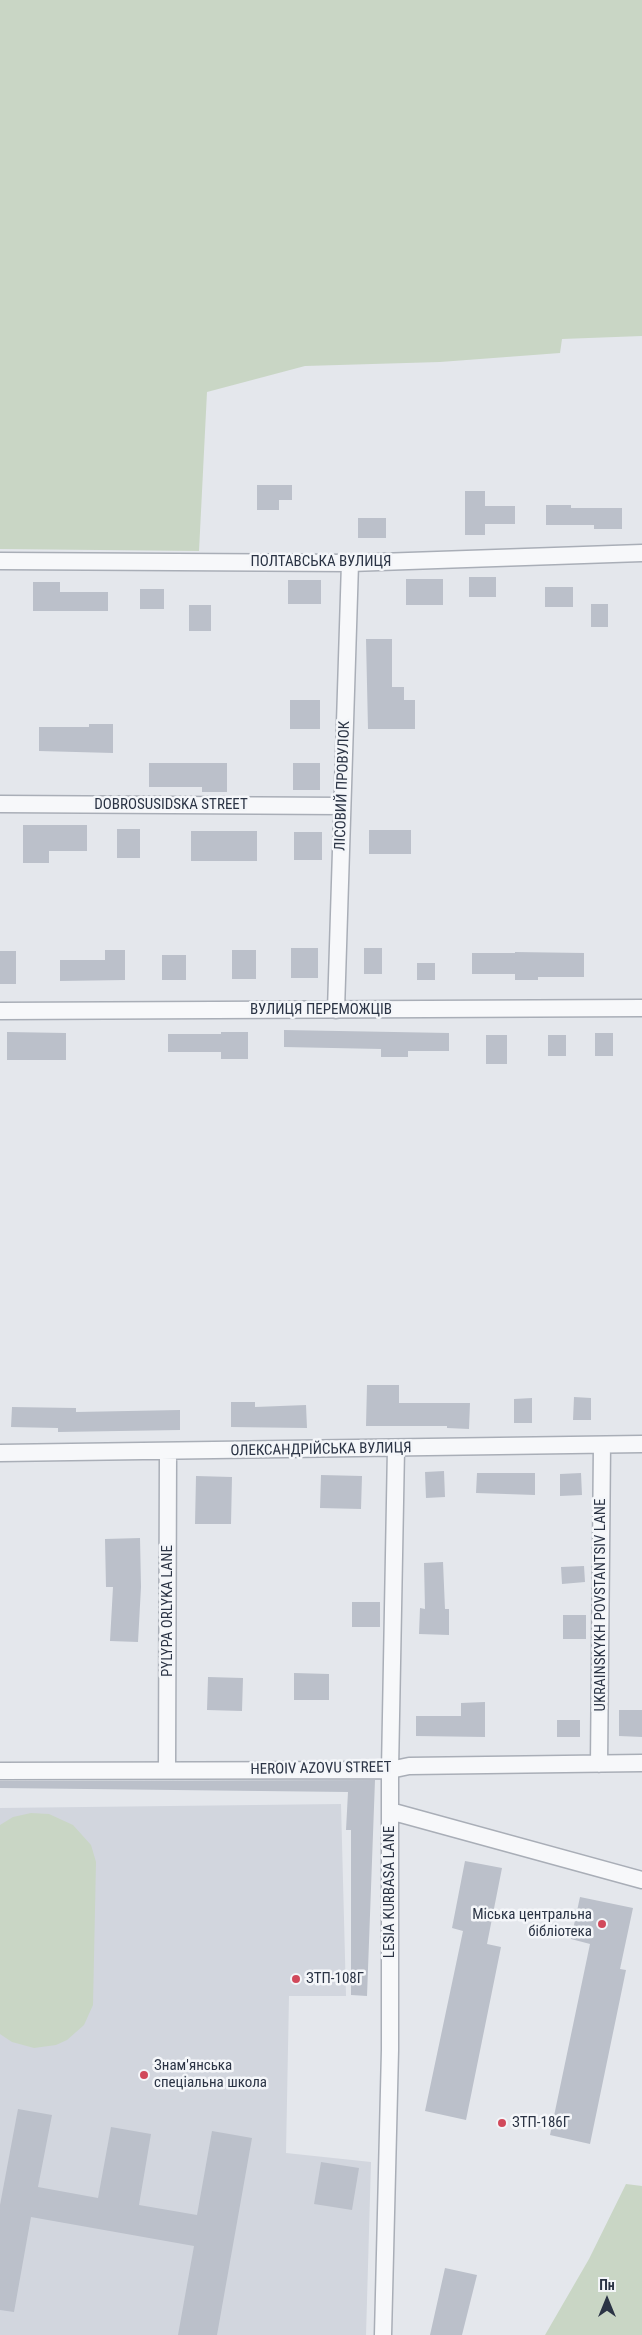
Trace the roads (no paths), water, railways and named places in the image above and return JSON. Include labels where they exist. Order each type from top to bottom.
[{"type":"street","name":"ПОЛТАВСЬКА ВУЛИЦЯ","points":[[0,561],[350,563],[642,553]]},
{"type":"street","name":"ЛІСОВИЙ ПРОВУЛОК","points":[[336,1010],[350,563]]},
{"type":"street","name":"DOBROSUSIDSKA STREET","points":[[0,804],[342,806]]},
{"type":"street","name":"ВУЛИЦЯ ПЕРЕМОЖЦІВ","points":[[0,1011],[642,1008]]},
{"type":"street","name":"ОЛЕКСАНДРІЙСЬКА ВУЛИЦЯ","points":[[0,1453],[642,1444]]},
{"type":"street","name":"UKRAINSKYKH POVSTANTSIV LANE","points":[[599,1764],[602,1445]]},
{"type":"street","name":"LESIA KURBASA LANE","points":[[383,2335],[390,2050],[390,1770],[396,1448]]},
{"type":"street","name":"PYLYPA ORLYKA LANE","points":[[167,1770],[168,1452]]},
{"type":"street","name":"HEROIV AZOVU STREET","points":[[0,1770],[390,1770],[409,1766],[642,1764]]},
{"type":"street","points":[[390,1812],[642,1880]]},
{"type":"place","name":"Міська центральна бібліотека","points":[[602,1924]]},
{"type":"place","name":"ЗТП-108Г","points":[[296,1979]]},
{"type":"place","name":"Знам'янська спеціальна школа","points":[[144,2075]]},
{"type":"place","name":"ЗТП-186Г","points":[[502,2123]]}]
